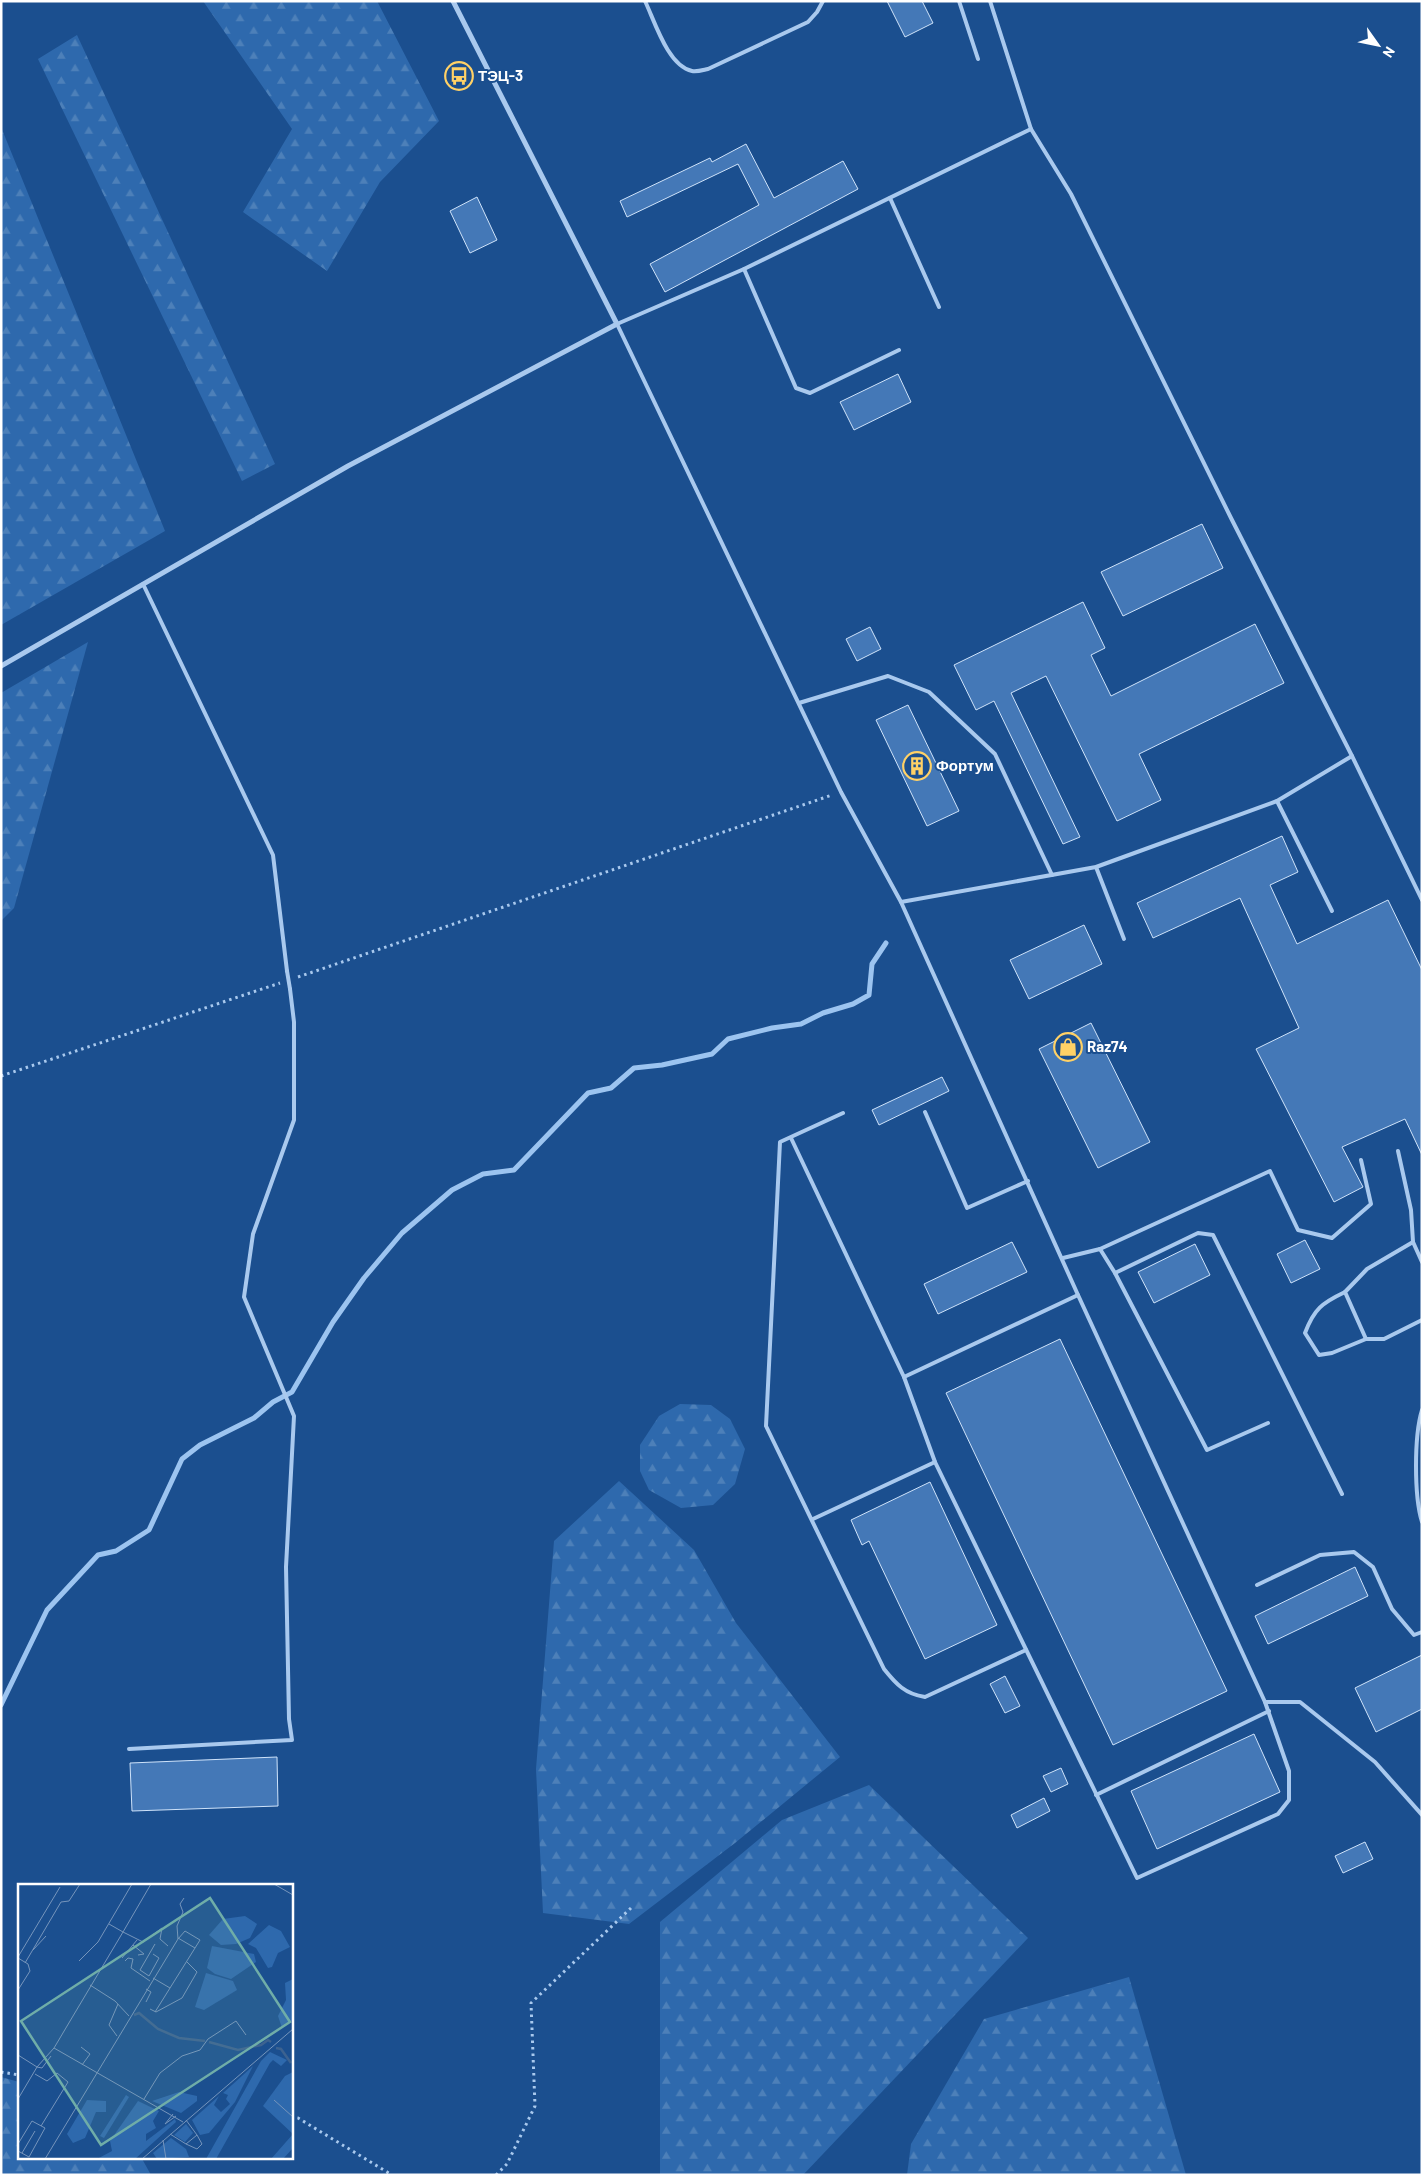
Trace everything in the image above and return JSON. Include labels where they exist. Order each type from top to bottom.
[{"type":"street","points":[[1,666],[348,466],[617,324],[453,1]]},
{"type":"lane","points":[[645,1],[670,54],[681,66],[694,71],[708,69],[808,22],[817,12],[823,1]]},
{"type":"lane","points":[[959,1],[978,59]]},
{"type":"lane","points":[[990,1],[1031,129],[1071,194],[1230,518],[1352,756],[1422,900]]},
{"type":"lane","points":[[791,1138],[904,1377],[935,1462],[1137,1878],[1278,1814],[1289,1800],[1290,1771],[1266,1702],[1078,1295],[1063,1258],[901,902],[841,792],[617,324],[744,269],[1031,129]]},
{"type":"lane","points":[[890,198],[939,307]]},
{"type":"lane","points":[[744,269],[796,388],[810,392],[899,350]]},
{"type":"lane","points":[[129,1749],[292,1740],[289,1719],[286,1566],[294,1416],[244,1297],[253,1234],[294,1120],[294,1022],[273,855],[143,584]]},
{"type":"lane","points":[[799,703],[888,676],[928,692],[996,754],[1052,875]]},
{"type":"lane","points":[[901,902],[1096,867],[1277,800],[1352,756]]},
{"type":"lane","points":[[1277,800],[1332,911]]},
{"type":"lane","points":[[1096,867],[1124,939]]},
{"type":"lane","points":[[925,1112],[967,1208],[1028,1181]]},
{"type":"lane","points":[[843,1113],[780,1142],[766,1426],[813,1519],[884,1669],[895,1684],[910,1695],[925,1697],[1026,1650]]},
{"type":"lane","points":[[1398,1151],[1411,1210],[1413,1242],[1422,1262]]},
{"type":"lane","points":[[1063,1258],[1100,1250],[1270,1170],[1298,1230],[1332,1238],[1371,1204],[1361,1160]]},
{"type":"lane","points":[[1115,1273],[1198,1233],[1213,1235],[1342,1494]]},
{"type":"lane","points":[[1413,1242],[1367,1269],[1345,1292],[1326,1301],[1312,1315],[1305,1333],[1319,1354],[1332,1353],[1366,1339],[1384,1340],[1422,1320]]},
{"type":"lane","points":[[1100,1250],[1115,1273],[1207,1450],[1268,1423]]},
{"type":"lane","points":[[1345,1292],[1366,1339]]},
{"type":"lane","points":[[904,1377],[1078,1295]]},
{"type":"lane","points":[[1422,1410],[1417,1452],[1418,1509],[1422,1522]]},
{"type":"lane","points":[[813,1519],[935,1462]]},
{"type":"lane","points":[[1257,1585],[1320,1555],[1354,1552],[1373,1567],[1392,1609],[1408,1629],[1414,1635],[1422,1632]]},
{"type":"lane","points":[[1266,1702],[1300,1702],[1375,1762],[1422,1815]]},
{"type":"lane","points":[[1096,1795],[1269,1711]]},
{"type":"path","points":[[293,978],[841,792]]},
{"type":"path","points":[[1,1076],[145,1030],[284,982]]},
{"type":"path","points":[[496,2175],[507,2164],[535,2106],[531,2003],[631,1908]]},
{"type":"path","points":[[1,2072],[18,2075]]},
{"type":"path","points":[[292,2117],[298,2118],[392,2175]]},
{"type":"green space","points":[[203,1],[377,1],[439,121],[380,182],[327,271],[243,212],[292,129]]},
{"type":"green space","points":[[77,35],[275,464],[242,481],[38,59]]},
{"type":"green space","points":[[1,127],[165,531],[1,625]]},
{"type":"green space","points":[[88,642],[14,908],[1,921],[1,693]]},
{"type":"green space","points":[[680,1404],[711,1405],[730,1419],[745,1449],[735,1484],[713,1505],[681,1508],[649,1490],[640,1471],[640,1445],[659,1416]]},
{"type":"green space","points":[[619,1481],[694,1550],[736,1623],[840,1757],[735,1843],[629,1924],[543,1913],[536,1769],[554,1541]]},
{"type":"green space","points":[[869,1785],[1028,1938],[803,2175],[660,2175],[660,1922],[782,1820]]},
{"type":"green space","points":[[1129,1977],[1186,2175],[907,2175],[911,2144],[984,2019]]},
{"type":"green space","points":[[1,2077],[18,2082],[18,2158],[142,2158],[151,2175],[3,2175]]},
{"type":"building","points":[[887,1],[922,1],[933,23],[905,37]]},
{"type":"building","points":[[746,144],[774,198],[843,161],[858,189],[665,292],[650,264],[759,205],[738,164],[627,217],[620,201],[710,158],[712,162]]},
{"type":"building","points":[[477,197],[497,240],[470,253],[450,211]]},
{"type":"building","points":[[898,374],[911,402],[854,430],[840,402]]},
{"type":"building","points":[[1202,524],[1223,568],[1123,616],[1101,572]]},
{"type":"building","points":[[1083,602],[1105,648],[1091,655],[1111,696],[1255,624],[1284,683],[1139,754],[1161,800],[1117,821],[1046,676],[1011,693],[1080,837],[1063,844],[994,701],[976,710],[954,665]]},
{"type":"building","points":[[870,627],[881,649],[857,661],[846,639]]},
{"type":"building","name":"Фортум","points":[[908,705],[959,811],[927,826],[876,720]]},
{"type":"building","points":[[1282,836],[1298,872],[1270,885],[1297,944],[1388,900],[1422,970],[1422,1155],[1405,1119],[1342,1147],[1363,1187],[1334,1202],[1256,1049],[1299,1028],[1240,898],[1153,938],[1137,903]]},
{"type":"building","points":[[1084,925],[1102,964],[1029,999],[1010,960]]},
{"type":"building","points":[[1091,1023],[1150,1142],[1098,1168],[1039,1049]]},
{"type":"building","points":[[942,1077],[949,1091],[879,1125],[872,1110]]},
{"type":"building","points":[[1305,1240],[1320,1269],[1291,1283],[1277,1254]]},
{"type":"building","points":[[1012,1242],[1027,1272],[938,1314],[924,1284]]},
{"type":"building","points":[[1195,1244],[1210,1275],[1154,1303],[1138,1272]]},
{"type":"building","points":[[1060,1339],[1227,1691],[1113,1745],[946,1393]]},
{"type":"building","points":[[930,1482],[997,1625],[925,1659],[869,1541],[862,1545],[851,1520]]},
{"type":"building","points":[[1355,1567],[1368,1596],[1268,1644],[1255,1616]]},
{"type":"building","points":[[1422,1655],[1422,1709],[1376,1732],[1355,1688]]},
{"type":"building","points":[[1005,1676],[1020,1706],[1005,1713],[990,1684]]},
{"type":"building","points":[[1254,1734],[1280,1792],[1157,1849],[1131,1791]]},
{"type":"building","points":[[277,1757],[278,1806],[132,1811],[130,1763]]},
{"type":"building","points":[[1061,1768],[1068,1784],[1051,1792],[1043,1776]]},
{"type":"building","points":[[1044,1798],[1050,1811],[1017,1828],[1011,1815]]},
{"type":"building","points":[[1365,1842],[1373,1859],[1343,1873],[1335,1856]]},
{"type":"waterway","points":[[1,1705],[47,1610],[98,1555],[116,1551],[149,1530],[182,1459],[200,1445],[254,1418],[273,1402],[292,1392],[333,1322],[364,1278],[402,1233],[452,1190],[483,1174],[514,1170],[588,1093],[611,1088],[634,1068],[662,1065],[712,1054],[728,1039],[772,1028],[801,1024],[823,1013],[853,1004],[869,995],[872,964],[886,943]]},
{"type":"place","name":"ТЭЦ-3","points":[[459,76]]},
{"type":"place","name":"Фортум","points":[[917,766]]},
{"type":"place","name":"Raz74","points":[[1068,1047]]}]
